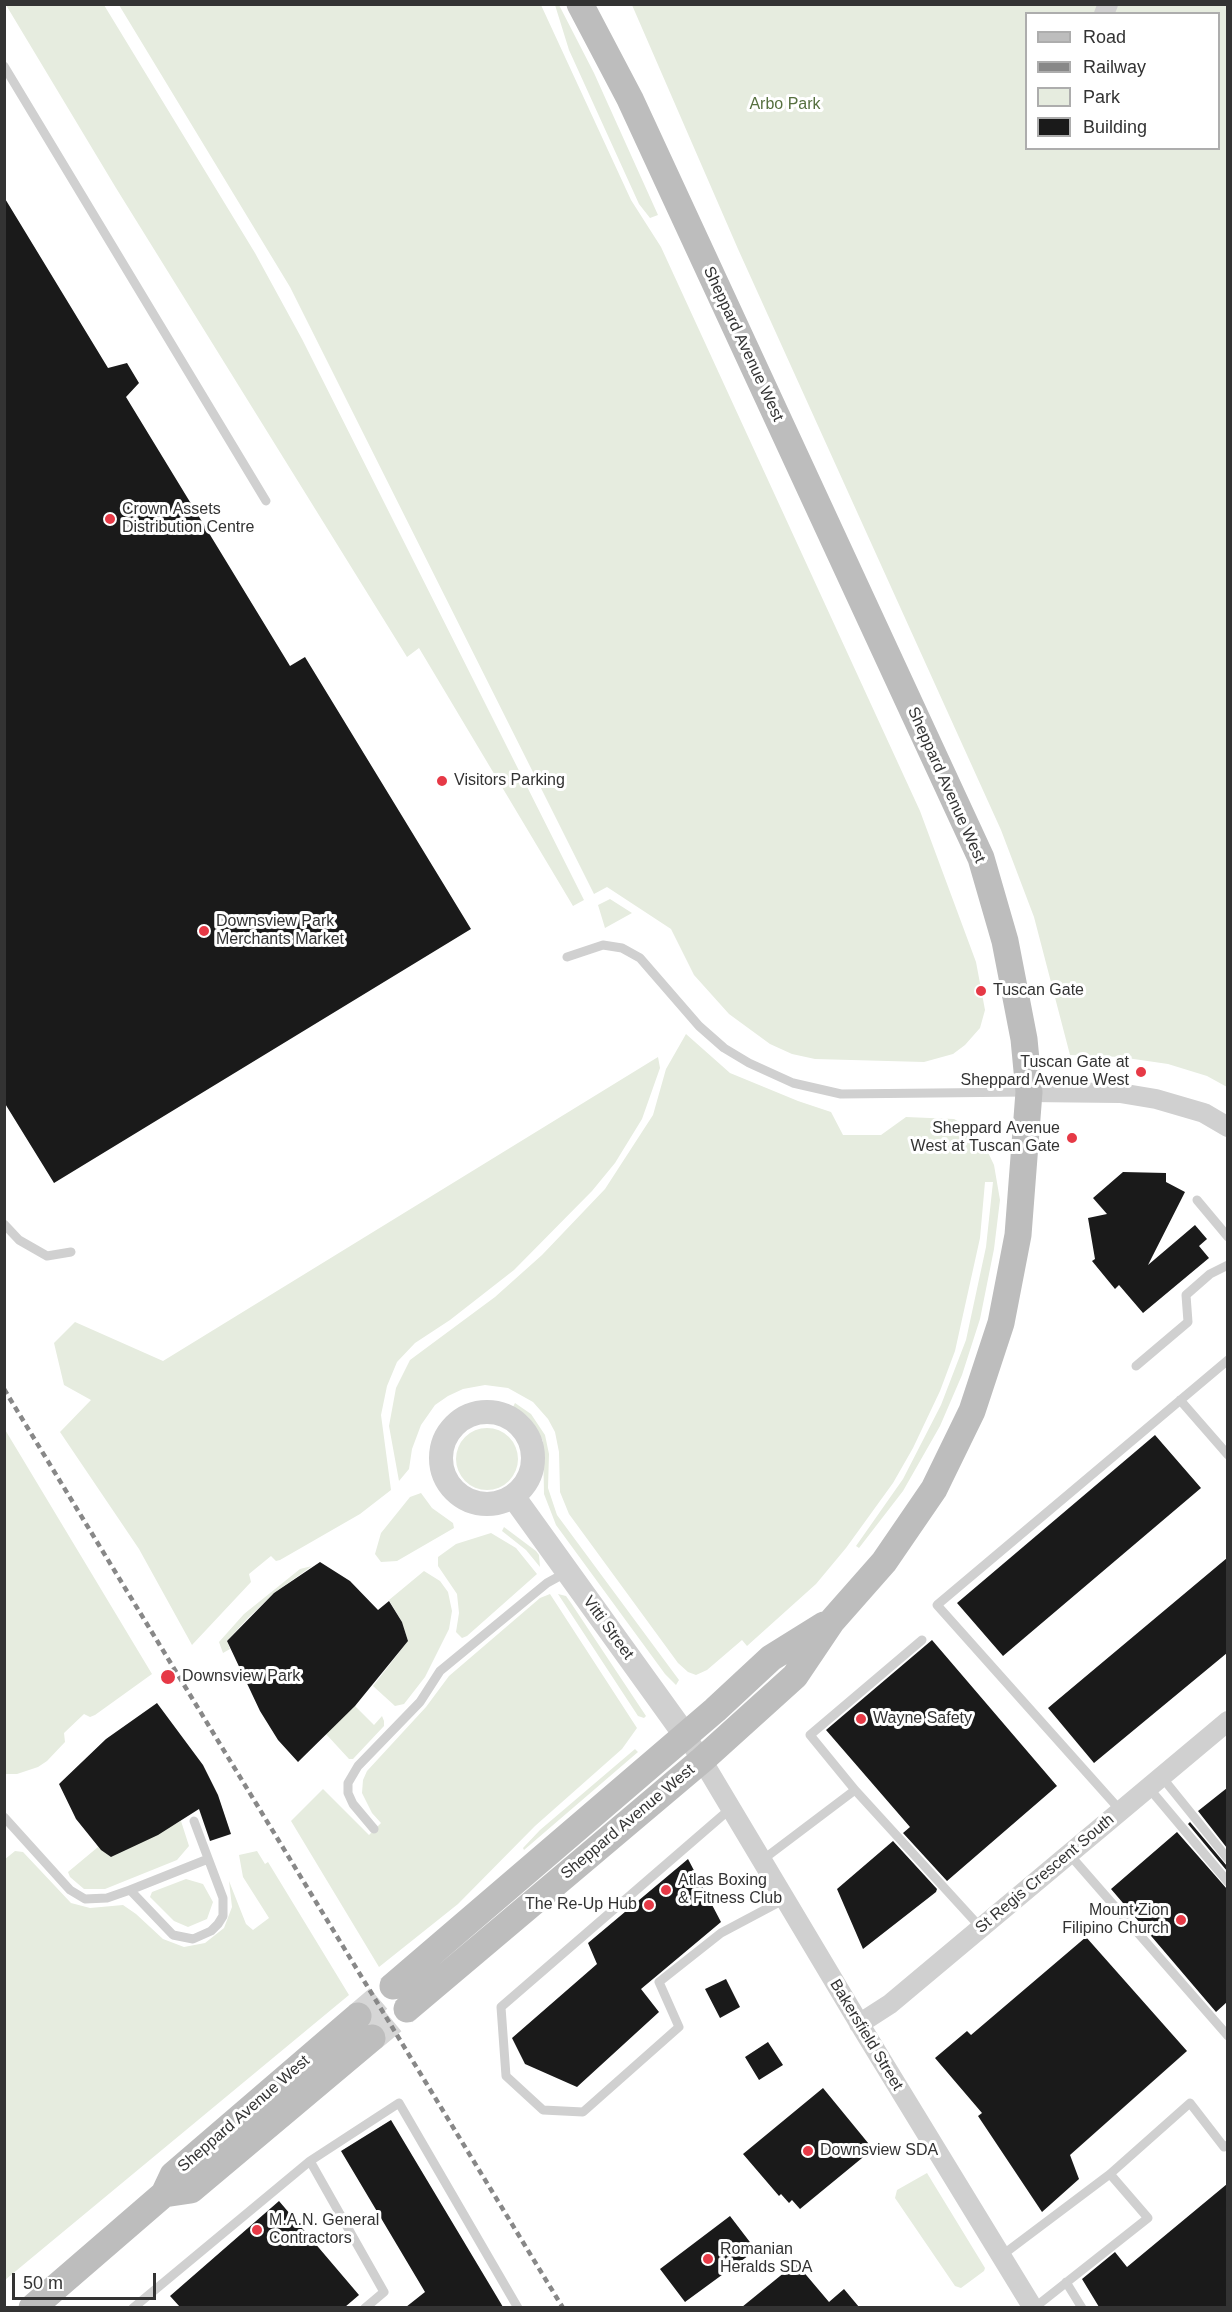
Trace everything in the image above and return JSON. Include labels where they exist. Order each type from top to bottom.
[{"type":"main road","name":"Sheppard Avenue West","points":[[407,2009],[702,1760],[795,1676],[832,1621],[884,1562],[934,1489],[972,1411],[1001,1323],[1018,1235],[1029,1092],[1024,1039],[1005,941],[981,858],[630,99],[580,4]]},
{"type":"main road","name":"Sheppard Avenue West","points":[[594,4],[630,99]]},
{"type":"main road","name":"Sheppard Avenue West","points":[[393,1986],[771,1658],[832,1621]]},
{"type":"main road","name":"Sheppard Avenue West","points":[[32,2307],[164,2194],[173,2175],[365,2027]]},
{"type":"street","points":[[1029,1092],[1089,1091],[1156,1099],[1204,1113],[1227,1127]]},
{"type":"street","name":"Vitti Street","points":[[513,1496],[702,1760]]},
{"type":"street","name":"St Regis Crescent South","points":[[859,2024],[890,2004],[1227,1720]]},
{"type":"street","name":"Bakersfield Street","points":[[702,1760],[859,2024],[1033,2307]]},
{"type":"lane","points":[[4,66],[266,501]]},
{"type":"lane","points":[[567,957],[603,945],[622,948],[640,958],[699,1026],[724,1048],[749,1063],[793,1083],[841,1094],[1029,1092]]},
{"type":"lane","points":[[1197,1200],[1227,1237]]},
{"type":"lane","points":[[4,1224],[19,1240],[47,1256],[71,1252]]},
{"type":"lane","points":[[1136,1366],[1188,1322],[1186,1295],[1210,1274],[1227,1265]]},
{"type":"lane","points":[[1120,1810],[937,1605],[1227,1360]]},
{"type":"lane","points":[[1180,1400],[1227,1455]]},
{"type":"lane","points":[[374,1829],[353,1804],[348,1793],[348,1783],[358,1766],[420,1702],[440,1671],[547,1583],[567,1572]]},
{"type":"lane","points":[[922,1640],[810,1735],[855,1790],[981,1928]]},
{"type":"lane","points":[[1155,1782],[1227,1859]]},
{"type":"lane","points":[[1155,1782],[1227,1882]]},
{"type":"lane","points":[[761,1861],[855,1790]]},
{"type":"lane","points":[[730,1809],[501,2007],[506,2076],[543,2110],[583,2112],[679,2027],[659,1982],[721,1934],[785,1899]]},
{"type":"lane","points":[[4,1817],[76,1894],[95,1900],[130,1890],[208,1859]]},
{"type":"lane","points":[[130,1890],[173,1935],[193,1939],[203,1936],[218,1924],[224,1907],[194,1821]]},
{"type":"lane","points":[[1069,1854],[1227,2036]]},
{"type":"lane","points":[[133,2307],[310,2161],[399,2103],[518,2307]]},
{"type":"lane","points":[[1001,2256],[1110,2174],[1190,2103],[1224,2147],[1227,2145]]},
{"type":"lane","points":[[310,2161],[384,2292],[365,2307]]},
{"type":"lane","points":[[1033,2307],[1148,2218],[1110,2174]]},
{"type":"lane","points":[[1066,2282],[1082,2307]]},
{"type":"green space","points":[[6,5],[104,5],[255,253],[302,339],[584,900],[573,906],[419,648],[407,657],[116,188]]},
{"type":"green space","points":[[119,5],[541,5],[631,200],[661,247],[920,811],[976,962],[985,1010],[980,1028],[965,1045],[953,1054],[924,1062],[815,1059],[792,1054],[770,1044],[729,1014],[694,975],[671,929],[607,887],[594,894],[290,287]]},
{"type":"green space","points":[[555,5],[559,5],[594,73],[658,215],[650,218],[639,204],[569,50]]},
{"type":"green space","name":"Arbo Park","points":[[632,5],[1227,5],[1227,1087],[1207,1076],[1168,1064],[1120,1057],[1070,1055],[1034,917],[1001,830],[738,249]]},
{"type":"green space","points":[[610,899],[632,913],[605,928],[598,905]]},
{"type":"green space","points":[[686,1034],[730,1073],[831,1112],[843,1135],[881,1135],[906,1117],[954,1119],[972,1129],[984,1144],[994,1165],[1000,1200],[994,1249],[980,1319],[962,1375],[940,1426],[903,1491],[859,1548],[856,1546],[903,1479],[941,1405],[966,1340],[986,1247],[993,1182],[985,1182],[980,1238],[955,1351],[940,1391],[913,1448],[893,1483],[846,1548],[816,1584],[747,1646],[742,1640],[707,1670],[696,1675],[688,1672],[678,1663],[569,1514],[560,1492],[559,1452],[555,1432],[548,1419],[533,1402],[508,1388],[485,1385],[463,1389],[448,1396],[435,1405],[421,1425],[412,1449],[409,1469],[399,1481],[389,1426],[396,1388],[410,1360],[495,1297],[542,1255],[605,1189],[653,1115],[666,1069]]},
{"type":"green space","points":[[658,1057],[660,1068],[642,1119],[615,1163],[592,1191],[514,1270],[450,1320],[415,1343],[397,1362],[387,1386],[381,1415],[391,1490],[360,1514],[280,1560],[276,1561],[271,1556],[249,1574],[251,1582],[192,1645],[139,1549],[60,1432],[91,1400],[64,1385],[54,1343],[75,1322],[163,1361]]},
{"type":"green space","points":[[515,1403],[531,1414],[545,1435],[549,1454],[548,1488],[557,1515],[679,1680],[676,1685],[665,1674],[556,1525],[544,1494],[543,1441],[528,1417],[513,1407]]},
{"type":"green space","points":[[4,1428],[152,1674],[95,1715],[90,1717],[84,1714],[64,1733],[65,1742],[47,1761],[38,1767],[17,1774],[4,1774]]},
{"type":"green space","points":[[481,1428],[493,1428],[509,1437],[516,1447],[518,1459],[516,1471],[509,1481],[493,1490],[481,1490],[470,1485],[461,1476],[456,1465],[456,1453],[461,1442],[470,1433]]},
{"type":"green space","points":[[421,1493],[432,1508],[453,1523],[454,1528],[397,1561],[381,1562],[375,1554],[381,1533],[410,1497]]},
{"type":"green space","points":[[504,1527],[536,1551],[539,1555],[540,1567],[526,1550],[502,1531]]},
{"type":"green space","points":[[491,1533],[516,1548],[537,1574],[462,1638],[456,1632],[459,1613],[457,1594],[438,1566],[438,1557],[456,1544]]},
{"type":"green space","points":[[312,1566],[274,1593],[247,1619],[227,1641],[230,1649],[223,1653],[219,1642],[244,1614],[300,1569]]},
{"type":"green space","points":[[424,1571],[440,1581],[448,1592],[452,1611],[449,1629],[425,1677],[404,1704],[395,1706],[373,1686],[408,1641],[402,1622],[389,1600]]},
{"type":"green space","points":[[550,1594],[637,1728],[622,1749],[535,1826],[458,1904],[379,1967],[291,1821],[323,1789],[369,1835],[381,1823],[372,1813],[362,1793],[363,1780],[367,1771],[426,1707],[449,1676],[540,1598]]},
{"type":"green space","points":[[558,1594],[566,1596],[571,1603],[646,1716],[644,1718],[638,1716]]},
{"type":"green space","points":[[355,1706],[374,1725],[382,1716],[384,1726],[353,1759],[349,1759],[326,1734]]},
{"type":"green space","points":[[635,1749],[638,1752],[524,1850],[523,1848],[540,1830]]},
{"type":"green space","points":[[181,1821],[189,1846],[177,1860],[105,1889],[84,1889],[70,1877],[68,1872],[98,1847],[111,1857]]},
{"type":"green space","points":[[15,1851],[23,1852],[71,1903],[90,1908],[123,1905],[163,1939],[184,1947],[205,1943],[224,1928],[232,1907],[229,1881],[246,1924],[253,1930],[269,1918],[243,1877],[239,1855],[257,1851],[265,1864],[268,1862],[349,1995],[5,2280],[4,1860]]},
{"type":"green space","points":[[186,1879],[203,1884],[213,1902],[207,1919],[188,1927],[174,1921],[150,1897],[152,1892]]},
{"type":"green space","points":[[927,2173],[985,2268],[961,2288],[955,2286],[895,2198],[897,2190]]},
{"type":"building","points":[[4,197],[108,368],[127,363],[139,383],[126,397],[290,666],[305,657],[471,929],[54,1183],[4,1102]]},
{"type":"building","points":[[1123,1172],[1166,1173],[1166,1182],[1185,1192],[1148,1265],[1195,1225],[1207,1239],[1199,1246],[1209,1258],[1143,1313],[1119,1285],[1115,1289],[1092,1261],[1095,1259],[1088,1218],[1107,1214],[1093,1198]]},
{"type":"building","points":[[1155,1435],[1201,1488],[1003,1656],[957,1603]]},
{"type":"building","points":[[1227,1558],[1227,1653],[1094,1763],[1048,1708]]},
{"type":"building","name":"Downsview Park","points":[[320,1562],[350,1581],[378,1610],[389,1601],[402,1622],[408,1641],[355,1706],[298,1762],[278,1740],[260,1711],[227,1641],[274,1593]]},
{"type":"building","points":[[932,1640],[1057,1786],[947,1881],[903,1833],[910,1827],[826,1730]]},
{"type":"building","name":"Downsview Park","points":[[157,1703],[203,1765],[218,1795],[231,1834],[210,1841],[199,1809],[158,1835],[111,1857],[101,1850],[76,1819],[59,1784],[106,1739]]},
{"type":"building","points":[[1227,1788],[1227,1848],[1198,1811]]},
{"type":"building","points":[[1190,1822],[1227,1866],[1227,1871],[1188,1824]]},
{"type":"building","points":[[1177,1832],[1227,1889],[1227,2002],[1216,2012],[1111,1889]]},
{"type":"building","points":[[893,1841],[937,1889],[863,1949],[837,1889]]},
{"type":"building","points":[[688,1859],[721,1922],[641,1989],[659,2012],[577,2087],[525,2064],[512,2038],[597,1964],[588,1943]]},
{"type":"building","points":[[1086,1937],[1187,2051],[1070,2155],[1079,2179],[1042,2212],[978,2116],[982,2113],[935,2058],[967,2031],[971,2035]]},
{"type":"building","points":[[726,1979],[740,2007],[720,2018],[705,1989]]},
{"type":"building","points":[[768,2042],[783,2065],[759,2080],[745,2057]]},
{"type":"building","name":"Downsview SDA","points":[[823,2088],[873,2149],[800,2209],[792,2200],[789,2203],[781,2194],[779,2196],[743,2154]]},
{"type":"building","points":[[391,2120],[503,2307],[406,2307],[425,2292],[341,2151]]},
{"type":"building","points":[[1227,2184],[1227,2307],[1099,2307],[1082,2279],[1115,2252],[1127,2267]]},
{"type":"building","points":[[279,2201],[359,2295],[345,2307],[180,2307],[170,2296]]},
{"type":"building","name":"Romanian Heralds SDA","points":[[730,2216],[756,2250],[685,2302],[660,2269]]},
{"type":"building","points":[[796,2263],[829,2302],[844,2289],[859,2307],[742,2307]]},
{"type":"tunnel","points":[[358,2016],[393,1986]]},
{"type":"tunnel","points":[[372,2038],[407,2009]]},
{"type":"railway","points":[[4,1389],[563,2308]]},
{"type":"place","name":"Crown Assets Distribution Centre","points":[[110,519]]},
{"type":"place","name":"Visitors Parking","points":[[442,781]]},
{"type":"place","name":"Downsview Park Merchants Market","points":[[204,931]]},
{"type":"place","name":"Tuscan Gate","points":[[981,991]]},
{"type":"place","name":"Tuscan Gate at Sheppard Avenue West","points":[[1141,1072]]},
{"type":"place","name":"Sheppard Avenue West at Tuscan Gate","points":[[1072,1138]]},
{"type":"place","name":"Downsview Park","points":[[168,1677]]},
{"type":"place","name":"Wayne Safety","points":[[861,1719]]},
{"type":"place","name":"Atlas Boxing & Fitness Club","points":[[666,1890]]},
{"type":"place","name":"The Re-Up Hub","points":[[649,1905]]},
{"type":"place","name":"Mount Zion Filipino Church","points":[[1181,1920]]},
{"type":"place","name":"Downsview SDA","points":[[808,2151]]},
{"type":"place","name":"M.A.N. General Contractors","points":[[257,2230]]},
{"type":"place","name":"Romanian Heralds SDA","points":[[708,2259]]}]
